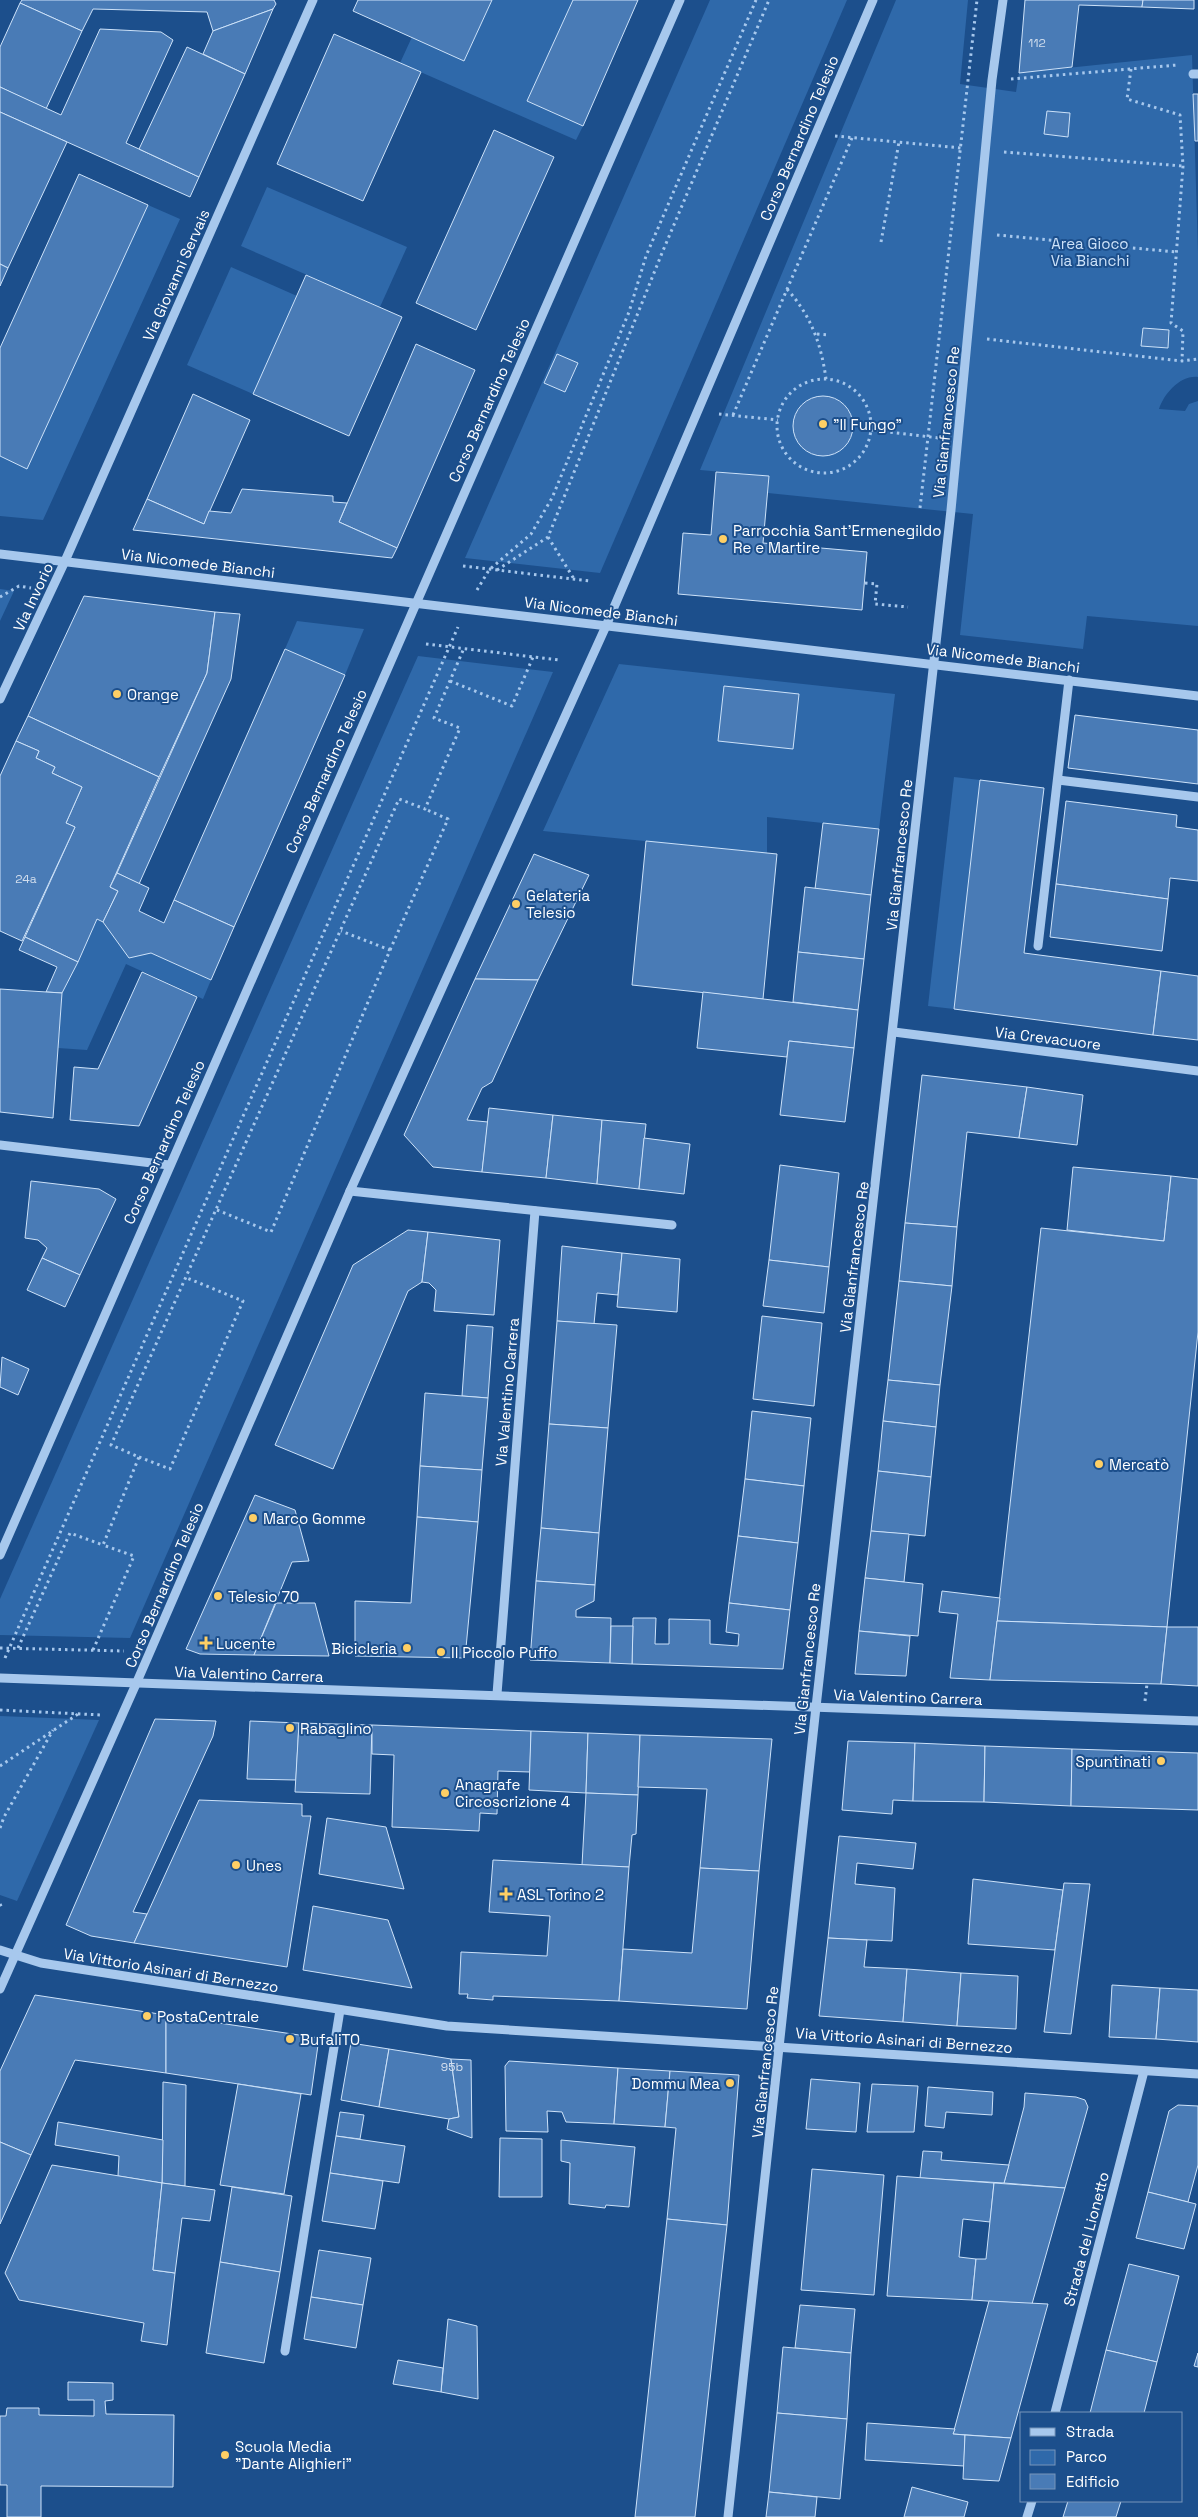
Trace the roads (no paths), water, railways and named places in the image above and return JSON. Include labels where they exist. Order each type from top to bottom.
[{"type":"street","name":"Via Giovanni Servais","points":[[65,561],[313,0]]},
{"type":"street","name":"Corso Bernardino Telesio","points":[[0,1555],[415,602],[680,0]]},
{"type":"street","name":"Corso Bernardino Telesio","points":[[0,1990],[136,1684],[350,1191],[606,626],[873,0]]},
{"type":"street","name":"Via Gianfrancesco Re","points":[[728,2517],[816,1707],[894,1032],[958,440],[992,80],[1003,0]]},
{"type":"street","name":"Via Nicomede Bianchi","points":[[0,554],[1198,696]]},
{"type":"street","name":"Via Invorio","points":[[0,699],[65,561]]},
{"type":"street","points":[[1038,946],[1069,680]]},
{"type":"street","points":[[1058,780],[1198,797]]},
{"type":"street","name":"Via Crevacuore","points":[[894,1032],[1198,1071]]},
{"type":"street","points":[[0,1145],[169,1165]]},
{"type":"street","points":[[350,1191],[672,1225]]},
{"type":"street","name":"Via Valentino Carrera","points":[[497,1694],[535,1211]]},
{"type":"street","name":"Via Valentino Carrera","points":[[0,1678],[136,1684],[497,1694],[1198,1721]]},
{"type":"street","name":"Via Vittorio Asinari di Bernezzo","points":[[0,1950],[40,1963],[447,2026],[1198,2074]]},
{"type":"street","points":[[285,2351],[340,2010]]},
{"type":"street","name":"Strada del Lionetto","points":[[1055,2412],[1144,2071]]},
{"type":"street","points":[[1028,2517],[1032,2502]]},
{"type":"place","name":"\"Il Fungo\"","points":[[823,424]]},
{"type":"place","name":"Parrocchia Sant'Ermenegildo Re e Martire","points":[[723,539]]},
{"type":"place","name":"Orange","points":[[117,694]]},
{"type":"place","name":"Gelateria Telesio","points":[[516,904]]},
{"type":"place","name":"Mercatò","points":[[1099,1464]]},
{"type":"place","name":"Marco Gomme","points":[[253,1518]]},
{"type":"place","name":"Telesio 70","points":[[218,1596]]},
{"type":"place","name":"Lucente","points":[[206,1643]]},
{"type":"place","name":"Bicicleria","points":[[407,1648]]},
{"type":"place","name":"Il Piccolo Puffo","points":[[441,1652]]},
{"type":"place","name":"Rabaglino","points":[[290,1728]]},
{"type":"place","name":"Spuntinati","points":[[1161,1761]]},
{"type":"place","name":"Anagrafe Circoscrizione 4","points":[[445,1793]]},
{"type":"place","name":"Unes","points":[[236,1865]]},
{"type":"place","name":"ASL Torino 2","points":[[506,1894]]},
{"type":"place","name":"PostaCentrale","points":[[147,2016]]},
{"type":"place","name":"BufaliTO","points":[[290,2039]]},
{"type":"place","name":"Dommu Mea","points":[[730,2083]]},
{"type":"place","name":"Scuola Media \"Dante Alighieri\"","points":[[225,2455]]},
{"type":"park label","name":"Area Gioco Via Bianchi","points":[[1090,252]]}]
